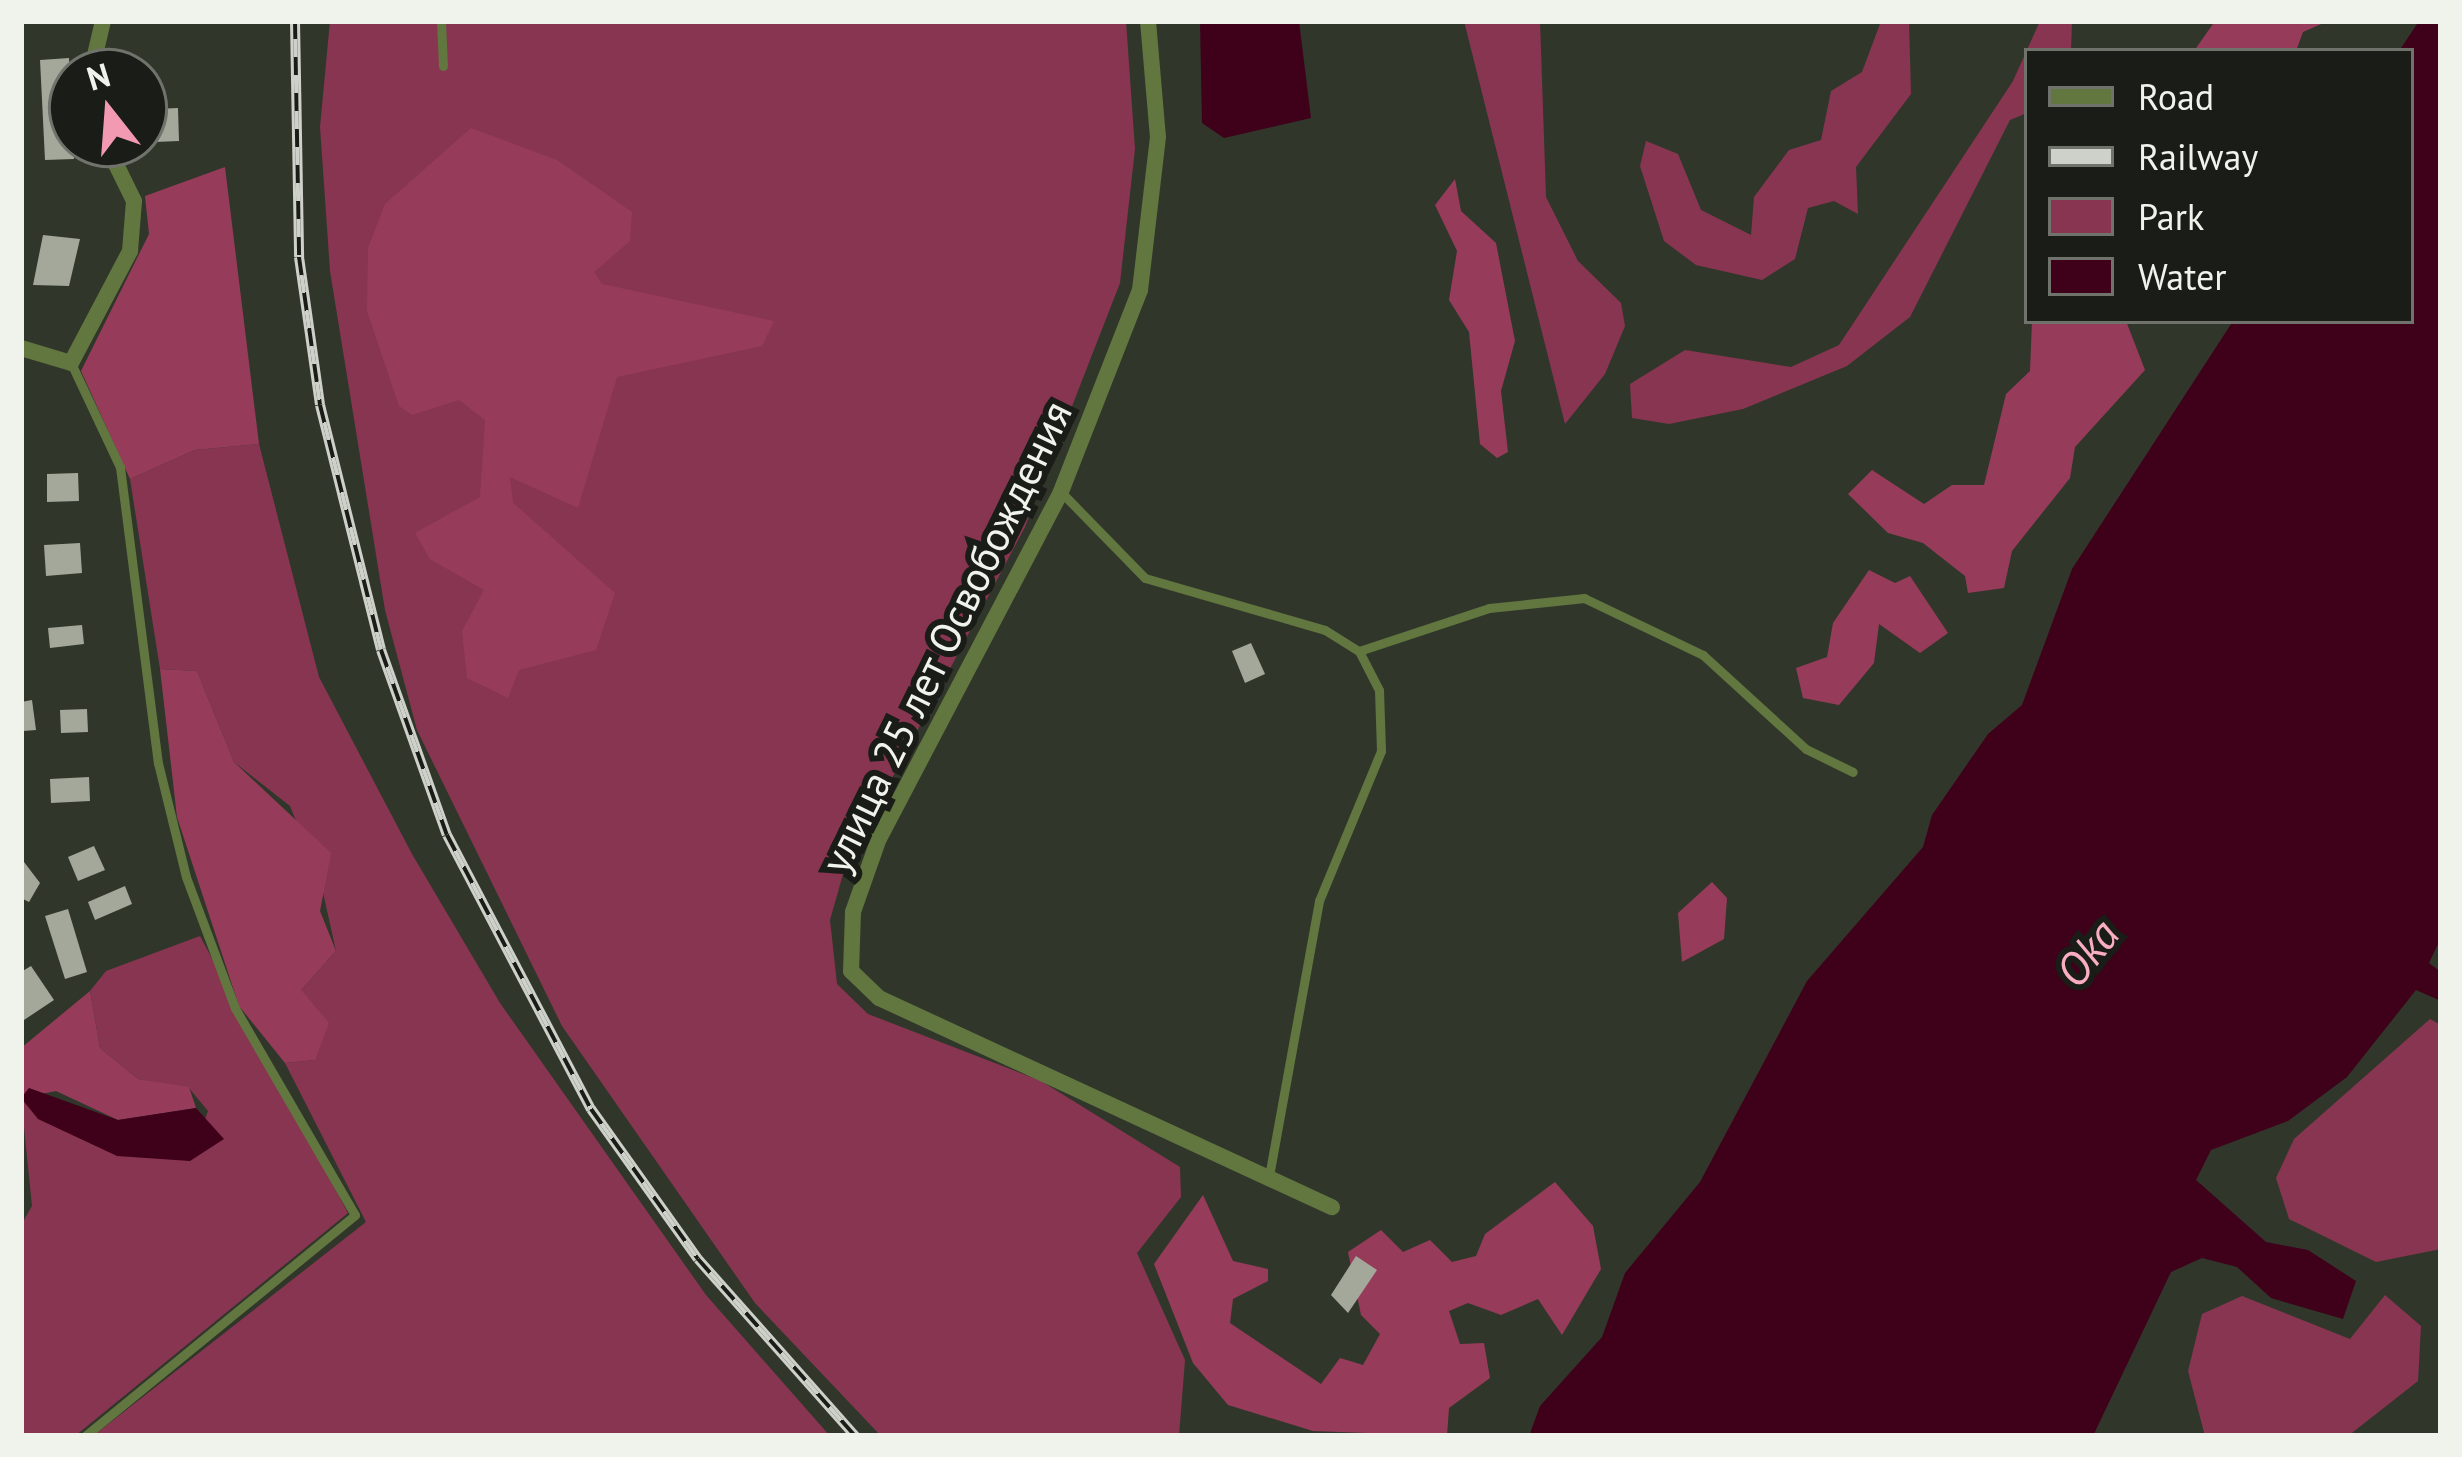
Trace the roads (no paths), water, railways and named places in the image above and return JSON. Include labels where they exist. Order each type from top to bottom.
[{"type":"street","name":"улица 25 лет Освобождения","points":[[1148,21],[1158,137],[1140,290],[1061,492],[879,838],[853,912],[851,970],[879,998],[1332,1207]]},
{"type":"street","points":[[24,351],[71,363],[136,238],[134,201],[118,168]]},
{"type":"lane","points":[[441,21],[442,66]]},
{"type":"lane","points":[[71,363],[120,466],[158,763],[186,877],[235,1008],[355,1215],[86,1436]]},
{"type":"lane","points":[[1061,492],[1145,578],[1268,609],[1360,651],[1379,690],[1381,751],[1319,901],[1269,1177]]},
{"type":"lane","points":[[1360,651],[1489,608],[1584,598],[1703,655],[1806,749],[1853,772]]},
{"type":"water","points":[[1200,21],[1299,21],[1311,118],[1224,138],[1202,123]]},
{"type":"water","name":"Oka","points":[[2419,21],[2441,21],[2441,938],[2429,963],[2441,972],[2441,1001],[2416,990],[2347,1077],[2288,1121],[2211,1150],[2196,1180],[2266,1242],[2308,1250],[2356,1281],[2343,1319],[2271,1298],[2237,1267],[2202,1258],[2171,1272],[2093,1436],[1529,1436],[1540,1406],[1602,1337],[1625,1273],[1700,1182],[1807,981],[1923,847],[1932,815],[1988,734],[2022,705],[2072,569],[2231,324],[2414,324],[2414,48],[2401,48]]},
{"type":"water","points":[[29,1088],[118,1120],[196,1108],[224,1139],[190,1161],[117,1156],[38,1119],[21,1098]]},
{"type":"railway","points":[[295,21],[299,257],[320,405],[381,650],[447,835],[591,1109],[698,1259],[855,1436]]}]
